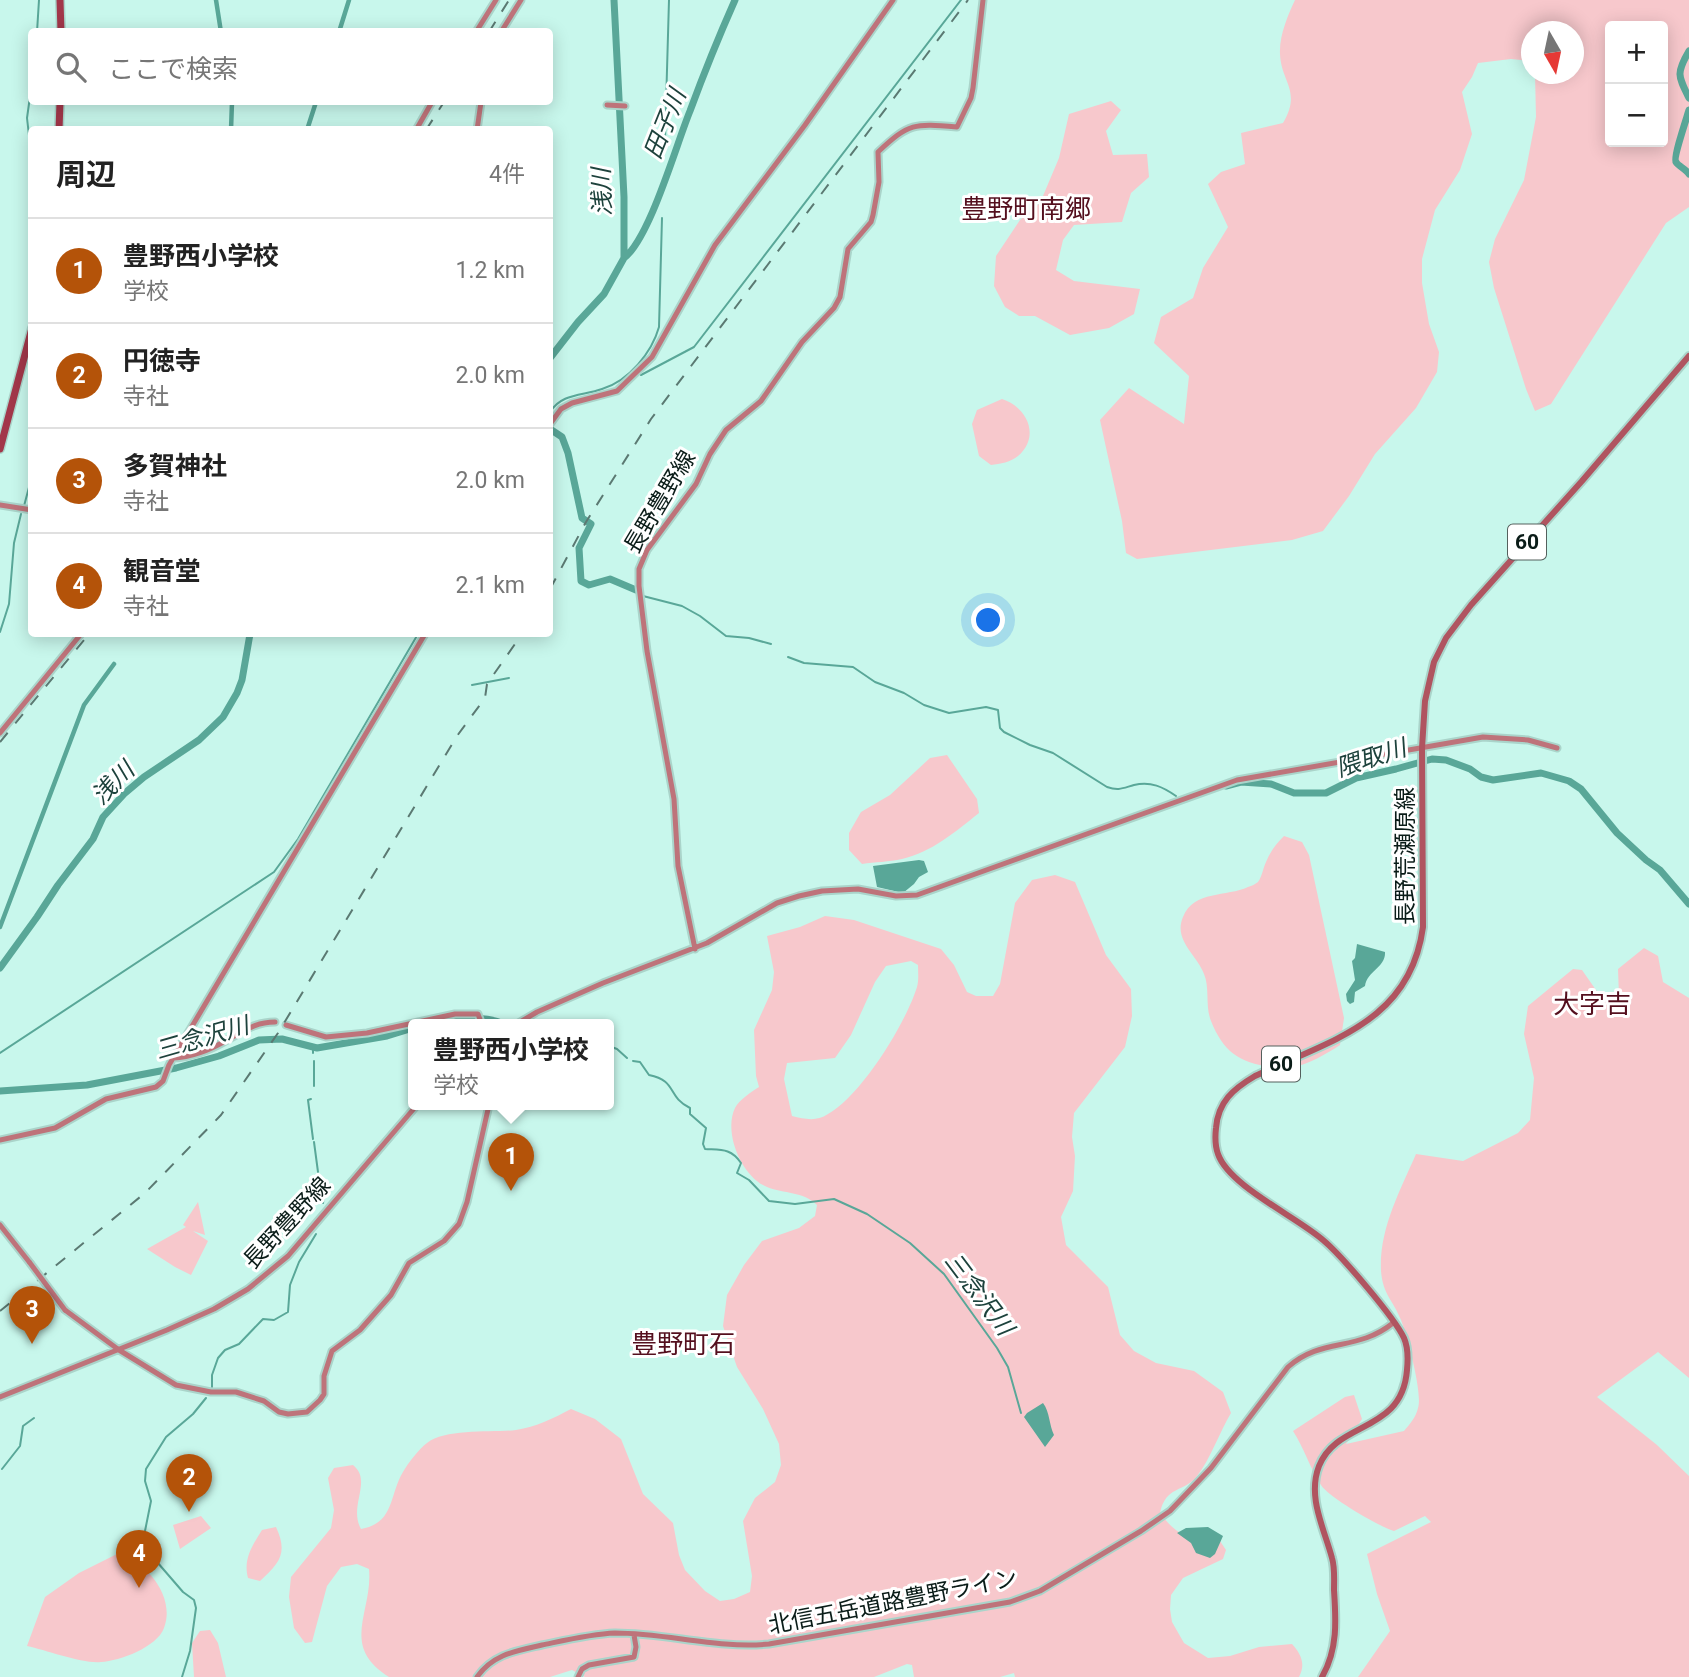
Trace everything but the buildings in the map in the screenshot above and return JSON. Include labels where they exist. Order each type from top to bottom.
[{"type":"highway","points":[[60,0],[61,28]]},
{"type":"highway","points":[[59,126],[60,105]]},
{"type":"highway","points":[[0,449],[28,352]]},
{"type":"main road","name":"長野荒瀬原線","points":[[1322,1677],[1333,1653],[1336,1628],[1333,1561],[1315,1500],[1314,1486],[1319,1464],[1343,1438],[1375,1422],[1389,1411],[1400,1397],[1406,1382],[1408,1361],[1405,1340],[1394,1323],[1326,1242],[1231,1175],[1217,1153],[1217,1117],[1223,1100],[1238,1086],[1370,1020],[1387,1006],[1402,988],[1420,945],[1423,927],[1422,751],[1427,688],[1434,662],[1446,638],[1471,605],[1689,356]]},
{"type":"street","points":[[478,28],[496,0]]},
{"type":"street","points":[[504,28],[521,0]]},
{"type":"street","points":[[553,420],[561,409],[572,403],[617,391],[652,357],[715,245],[806,125],[893,0]]},
{"type":"street","name":"長野豊野線","points":[[695,949],[678,866],[674,799],[647,651],[639,586],[641,564],[648,550],[696,484],[726,429],[761,401],[802,342],[834,309],[840,297],[848,249],[871,222],[873,215],[879,182],[878,152],[908,128],[927,125],[957,127],[971,98],[983,0]]},
{"type":"street","points":[[418,126],[430,105]]},
{"type":"street","points":[[478,126],[481,105]]},
{"type":"street","points":[[607,105],[625,106]]},
{"type":"street","points":[[0,505],[28,509]]},
{"type":"street","points":[[0,733],[79,637]]},
{"type":"street","points":[[0,1140],[55,1128],[106,1098],[156,1087],[163,1081],[173,1058],[423,637]]},
{"type":"street","points":[[525,1019],[603,983],[695,949],[777,904],[799,896],[850,889],[872,890],[896,896],[917,895],[1219,784],[1422,751],[1483,737],[1528,740],[1557,748]]},
{"type":"street","points":[[430,1019],[475,1013],[480,1019]]},
{"type":"street","points":[[173,1058],[189,1057],[207,1050],[256,1024],[275,1022]]},
{"type":"street","points":[[286,1025],[326,1037],[408,1023]]},
{"type":"street","name":"長野豊野線","points":[[0,1397],[214,1309],[267,1275],[293,1249],[413,1110]]},
{"type":"street","points":[[0,1225],[65,1310],[119,1350],[176,1385],[211,1392],[236,1392],[264,1401],[279,1412],[288,1414],[307,1412],[324,1394],[324,1376],[332,1351],[360,1330],[391,1295],[408,1263],[444,1241],[459,1224],[467,1202],[488,1110]]},
{"type":"street","name":"北信五岳道路豊野ライン","points":[[477,1677],[489,1663],[505,1653],[573,1639],[615,1633],[733,1646],[769,1644],[1010,1602],[1040,1591],[1141,1531],[1178,1503],[1211,1468],[1296,1360],[1314,1350],[1365,1340],[1394,1323]]},
{"type":"street","points":[[578,1677],[582,1669],[589,1665],[634,1657],[634,1635]]},
{"type":"shaded area","points":[[1295,0],[1689,0],[1689,207],[1666,223],[1551,404],[1535,411],[1494,288],[1489,262],[1495,239],[1524,180],[1536,117],[1535,84],[1584,84],[1584,21],[1521,21],[1521,60],[1478,63],[1462,92],[1472,134],[1460,170],[1435,210],[1422,259],[1422,283],[1429,324],[1439,352],[1437,372],[1416,408],[1375,454],[1323,531],[1292,540],[1137,559],[1126,553],[1122,521],[1100,420],[1129,388],[1184,424],[1189,376],[1154,343],[1161,317],[1193,298],[1203,268],[1228,227],[1208,184],[1221,172],[1245,164],[1241,133],[1283,123],[1288,112],[1291,94],[1280,54],[1284,26]]},
{"type":"shaded area","points":[[1111,101],[1121,110],[1106,131],[1113,155],[1147,154],[1149,177],[1131,193],[1122,222],[1074,225],[1063,240],[1056,270],[1074,281],[1140,289],[1134,314],[1109,328],[1070,335],[1035,316],[1019,316],[1005,307],[994,286],[996,256],[1020,220],[1040,203],[1059,158],[1069,114]]},
{"type":"shaded area","points":[[1002,399],[1018,408],[1024,415],[1030,431],[1029,440],[1015,458],[991,465],[979,456],[972,424],[977,410]]},
{"type":"shaded area","points":[[947,755],[977,799],[979,813],[923,852],[902,859],[862,864],[849,850],[849,833],[861,812],[890,795],[930,758]]},
{"type":"shaded area","points":[[1284,836],[1302,842],[1309,855],[1344,1018],[1340,1045],[1311,1061],[1287,1069],[1241,1059],[1227,1048],[1209,1015],[1204,974],[1181,933],[1183,917],[1195,902],[1240,890],[1258,882],[1269,855]]},
{"type":"shaded area","points":[[924,861],[928,872],[903,893],[877,887],[873,866]]},
{"type":"shaded area","points":[[1055,875],[1075,882],[1106,955],[1131,989],[1132,1016],[1125,1047],[1074,1113],[1073,1191],[1061,1217],[1066,1245],[1108,1287],[1120,1335],[1134,1351],[1156,1363],[1194,1371],[1223,1392],[1231,1413],[1202,1469],[1192,1481],[1166,1498],[1160,1513],[1179,1532],[1220,1541],[1226,1550],[1223,1559],[1183,1578],[1171,1595],[1172,1622],[1184,1643],[1208,1658],[1230,1656],[1259,1647],[1292,1644],[1302,1659],[1299,1677],[1015,1677],[1014,1673],[1000,1677],[914,1677],[912,1665],[907,1664],[874,1677],[585,1677],[572,1670],[550,1677],[389,1677],[374,1665],[365,1653],[362,1628],[369,1569],[357,1564],[341,1567],[327,1586],[312,1642],[305,1643],[294,1628],[289,1597],[291,1577],[331,1528],[334,1510],[328,1478],[334,1468],[353,1465],[359,1471],[361,1486],[357,1512],[361,1529],[372,1526],[386,1514],[403,1472],[414,1456],[435,1438],[457,1433],[523,1429],[571,1409],[595,1419],[621,1439],[643,1494],[673,1523],[679,1555],[685,1570],[705,1591],[720,1601],[734,1599],[750,1592],[752,1576],[743,1521],[755,1498],[775,1482],[781,1465],[779,1444],[763,1409],[737,1367],[723,1326],[727,1295],[762,1241],[799,1228],[815,1216],[817,1205],[806,1197],[773,1189],[758,1182],[743,1164],[733,1141],[731,1129],[735,1108],[742,1099],[759,1087],[754,1030],[772,990],[774,972],[767,936],[800,927],[825,916],[854,920],[941,949],[954,965],[967,992],[976,996],[993,996],[1000,984],[1015,903],[1032,880]],"holes":[[[911,961],[918,965],[917,987],[903,1020],[881,1057],[854,1092],[824,1117],[810,1119],[792,1116],[784,1079],[787,1063],[835,1058],[851,1035],[875,982],[886,966]]]},
{"type":"shaded area","points":[[1357,944],[1385,952],[1385,957],[1369,976],[1365,986],[1355,992],[1354,1002],[1350,1004],[1346,994],[1355,980],[1352,961]]},
{"type":"shaded area","points":[[1644,948],[1658,956],[1663,982],[1689,998],[1689,1378],[1658,1352],[1597,1397],[1657,1445],[1689,1476],[1689,1677],[1358,1677],[1390,1631],[1367,1554],[1431,1522],[1425,1516],[1394,1531],[1343,1504],[1321,1485],[1293,1431],[1345,1397],[1354,1395],[1362,1419],[1346,1444],[1404,1431],[1411,1423],[1419,1401],[1416,1378],[1401,1320],[1384,1286],[1381,1255],[1387,1225],[1416,1154],[1463,1161],[1518,1133],[1530,1120],[1534,1078],[1524,1034],[1528,1006],[1573,969],[1582,970],[1603,1000],[1619,996],[1618,969]]},
{"type":"shaded area","points":[[198,1202],[205,1235],[193,1231],[208,1241],[191,1275],[147,1249],[186,1227],[183,1225]]},
{"type":"shaded area","points":[[1043,1403],[1054,1435],[1045,1447],[1024,1417]]},
{"type":"shaded area","points":[[200,1470],[204,1478],[198,1495],[187,1499],[183,1472]]},
{"type":"shaded area","points":[[201,1516],[211,1528],[180,1549],[173,1525]]},
{"type":"shaded area","points":[[276,1527],[281,1544],[277,1563],[260,1581],[248,1578],[249,1553],[255,1542],[262,1530]]},
{"type":"shaded area","points":[[1208,1527],[1223,1536],[1215,1554],[1210,1558],[1196,1553],[1191,1543],[1177,1533],[1186,1528]]},
{"type":"shaded area","points":[[117,1554],[148,1572],[162,1592],[167,1616],[160,1635],[137,1652],[101,1662],[75,1659],[27,1646],[45,1597],[79,1573]]},
{"type":"shaded area","points":[[210,1630],[218,1643],[226,1677],[194,1677],[192,1643],[200,1631]]},
{"type":"waterway","points":[[37,28],[39,0]]},
{"type":"waterway","points":[[216,0],[220,28]]},
{"type":"waterway","points":[[340,28],[349,0]]},
{"type":"waterway","name":"浅川","points":[[553,354],[604,294],[624,258],[624,197],[614,0]]},
{"type":"waterway","points":[[665,140],[669,0]]},
{"type":"waterway","name":"田子川","points":[[624,258],[634,247],[653,212],[735,0]]},
{"type":"waterway","points":[[641,375],[694,347],[961,0]]},
{"type":"waterway","name":"田子川","points":[[1689,51],[1680,70],[1689,98]]},
{"type":"waterway","points":[[28,127],[29,105]]},
{"type":"waterway","points":[[231,126],[232,105]]},
{"type":"waterway","points":[[308,126],[315,105]]},
{"type":"waterway","name":"田子川","points":[[1689,110],[1676,159],[1689,174]]},
{"type":"waterway","points":[[553,408],[566,398],[612,385],[630,372],[651,346],[659,327],[662,218]]},
{"type":"waterway","name":"隈取川","points":[[553,431],[562,437],[582,518],[591,524],[579,548],[581,581],[589,585],[610,579],[636,590]]},
{"type":"waterway","points":[[24,506],[28,491]]},
{"type":"waterway","points":[[0,632],[9,604],[14,543],[21,514]]},
{"type":"waterway","name":"隈取川","points":[[643,596],[682,606],[726,636],[771,644]]},
{"type":"waterway","name":"浅川","points":[[0,968],[93,839],[103,817],[144,777],[199,740],[223,717],[242,680],[249,637]]},
{"type":"waterway","points":[[0,1053],[274,872],[298,839],[416,637]]},
{"type":"waterway","name":"隈取川","points":[[788,657],[804,663],[853,667],[875,682],[904,693],[924,705],[949,713],[986,707],[998,710],[1000,728],[1004,732],[1053,753],[1107,787],[1118,789],[1151,784],[1176,796]]},
{"type":"waterway","points":[[0,927],[84,705],[114,664]]},
{"type":"waterway","points":[[472,685],[509,678]]},
{"type":"waterway","name":"隈取川","points":[[1226,786],[1241,782],[1271,784],[1294,793],[1326,793],[1356,778],[1432,759],[1446,760],[1493,780],[1541,773],[1569,781],[1581,789],[1617,833],[1660,870],[1689,904]]},
{"type":"waterway","name":"三念沢川","points":[[478,1019],[487,1019]]},
{"type":"waterway","name":"三念沢川","points":[[0,1091],[87,1085],[176,1068],[219,1056],[259,1040],[282,1039],[317,1048],[387,1036],[408,1030]]},
{"type":"waterway","name":"三念沢川","points":[[313,1047],[313,1053]]},
{"type":"waterway","name":"三念沢川","points":[[614,1048],[627,1058]]},
{"type":"waterway","points":[[314,1061],[314,1086]]},
{"type":"waterway","name":"三念沢川","points":[[633,1061],[640,1062],[649,1075],[664,1081],[678,1099],[690,1108],[690,1114],[706,1128],[703,1144],[705,1149],[725,1151],[733,1155],[741,1163],[737,1173],[749,1180],[769,1201],[795,1204],[834,1199],[867,1214],[910,1243],[944,1274],[997,1348],[1008,1367],[1021,1413]]},
{"type":"waterway","points":[[311,1099],[308,1100],[313,1139]]},
{"type":"waterway","points":[[314,1142],[318,1172]]},
{"type":"waterway","points":[[323,1203],[324,1182]]},
{"type":"waterway","points":[[212,1387],[212,1375],[218,1358],[225,1350],[239,1344],[263,1319],[274,1320],[288,1312],[290,1285],[299,1262],[316,1234]]},
{"type":"waterway","points":[[182,1677],[190,1651],[196,1608],[194,1600],[183,1592],[151,1555],[145,1531],[151,1501],[145,1481],[146,1469],[166,1437],[193,1414],[206,1398]]},
{"type":"waterway","points":[[2,1469],[20,1446],[23,1426],[34,1418]]},
{"type":"railway","points":[[492,28],[509,0]]},
{"type":"railway","points":[[553,583],[586,522],[651,419],[968,0]]},
{"type":"railway","points":[[429,126],[442,105]]},
{"type":"railway","points":[[0,742],[87,637]]},
{"type":"railway","points":[[0,1311],[145,1193],[221,1115],[278,1033],[457,736],[485,698],[487,684],[520,637]]},
{"type":"place","name":"豊野西小学校","points":[[511,1191]]},
{"type":"place","name":"多賀神社","points":[[32,1344]]},
{"type":"place","name":"円徳寺","points":[[189,1512]]},
{"type":"place","name":"観音堂","points":[[139,1588]]},
{"type":"district","name":"豊野町南郷","points":[[1026,209]]},
{"type":"district","name":"大字吉","points":[[1592,1004]]},
{"type":"district","name":"豊野町石","points":[[683,1344]]}]
